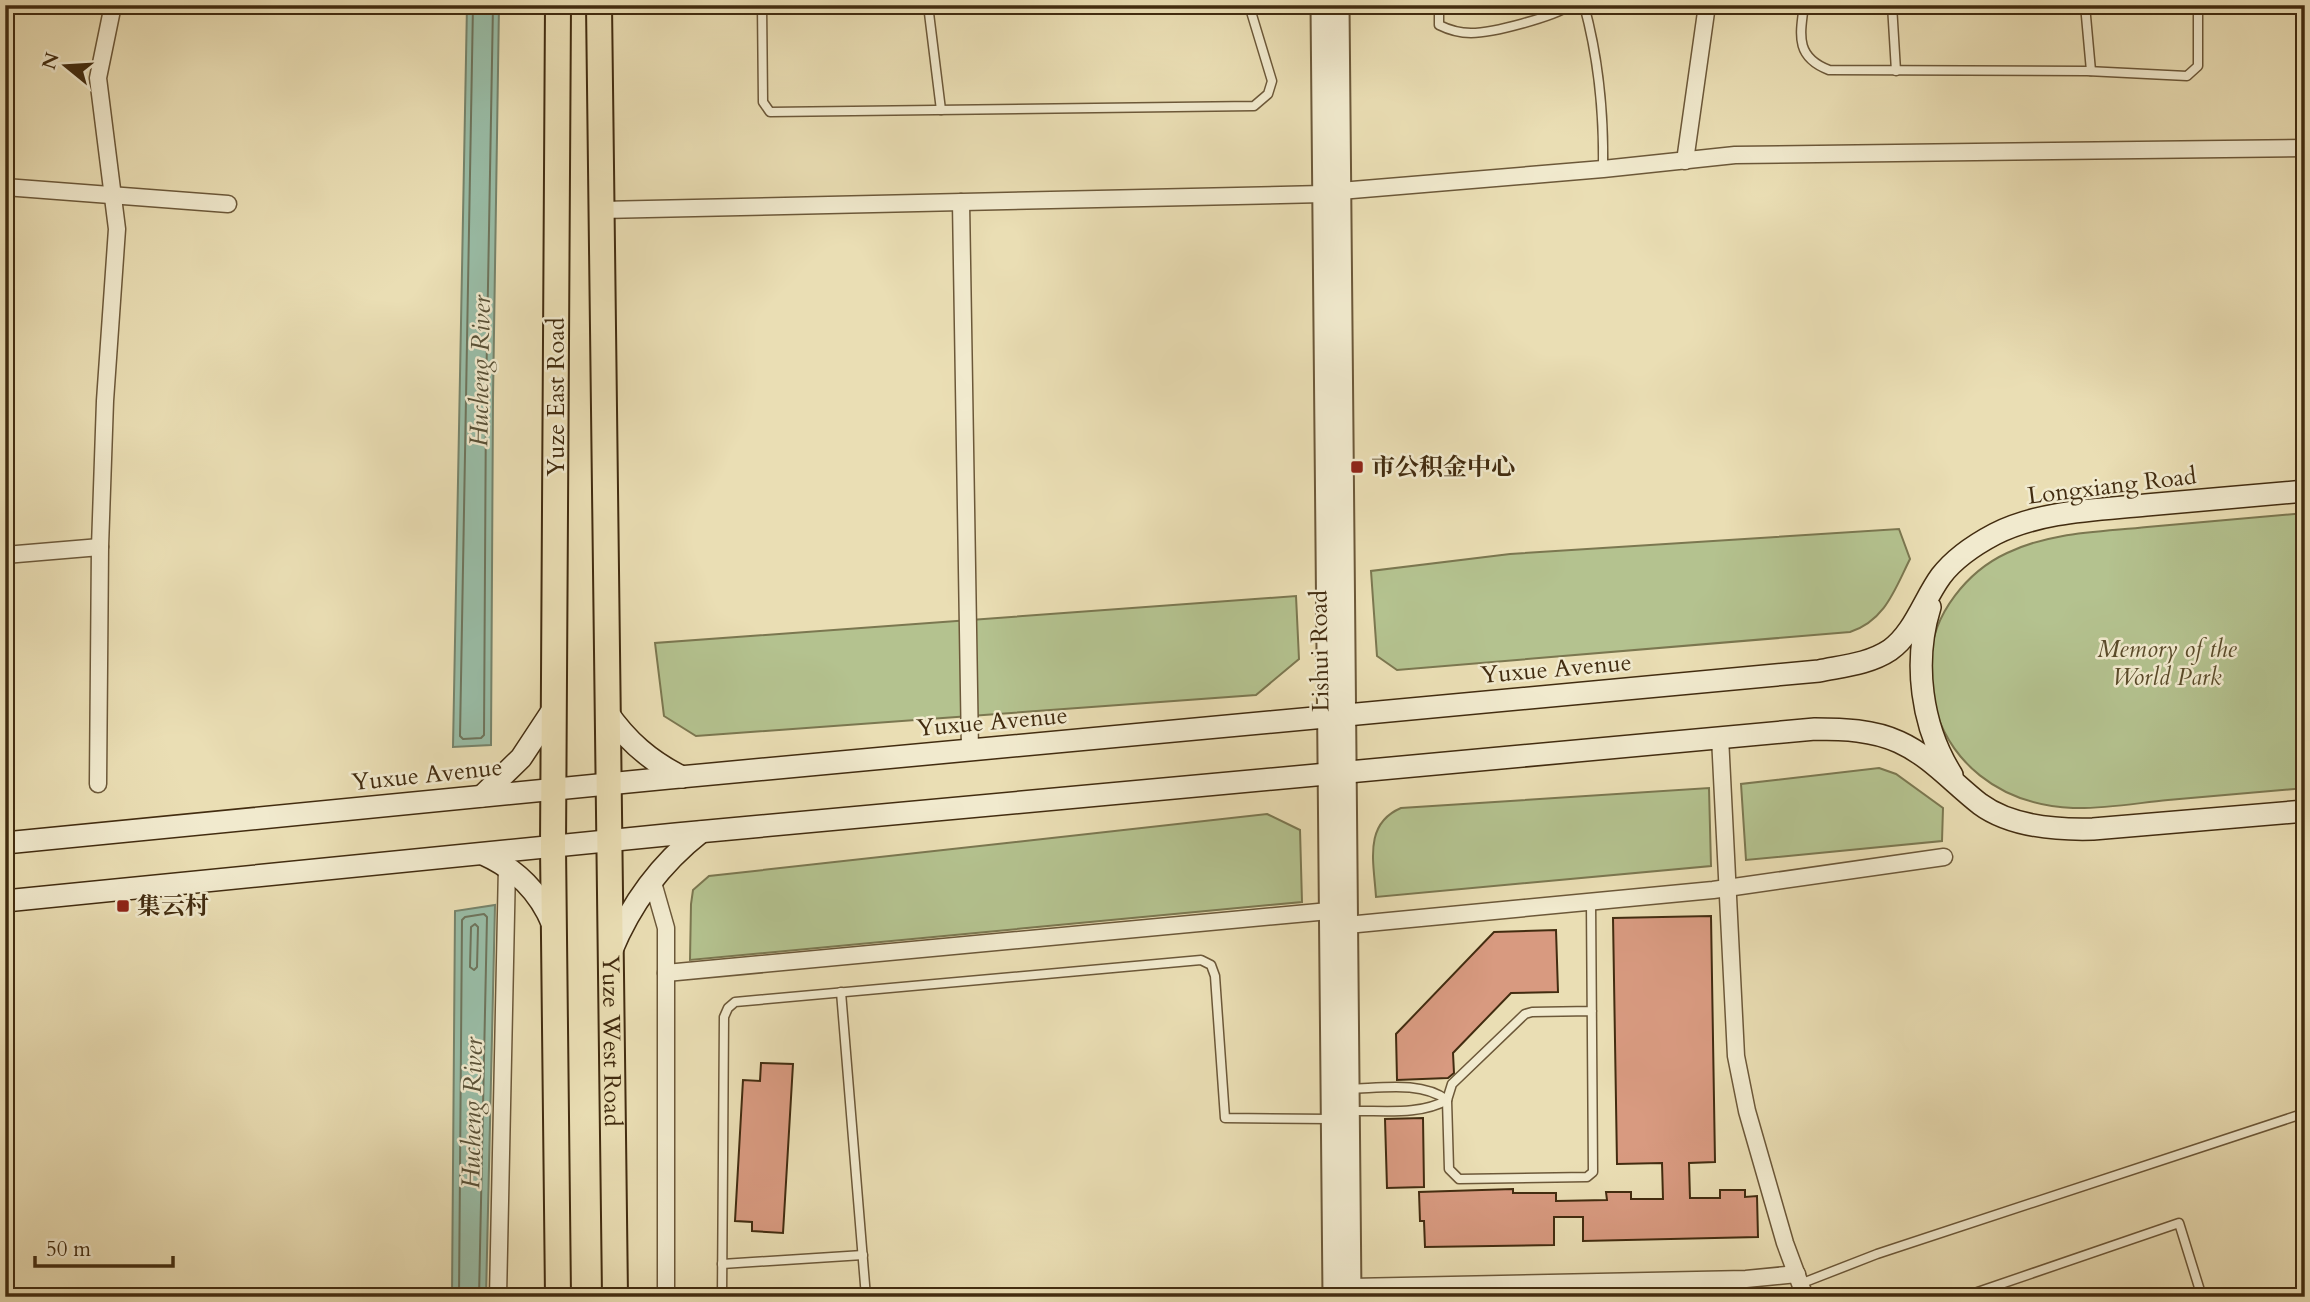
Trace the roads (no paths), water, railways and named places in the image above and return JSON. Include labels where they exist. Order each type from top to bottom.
[{"type":"main road","name":"Yuze East Road","points":[[553,789],[558,5]]},
{"type":"main road","name":"Yuze East Road","points":[[599,5],[608,784]]},
{"type":"main road","name":"Longxiang Road","points":[[1941,576],[1980,542],[2027,521],[2088,510],[2305,491]]},
{"type":"main road","points":[[1941,576],[1927,617],[1922,650],[1922,683],[1924,705],[1937,746],[1958,785]]},
{"type":"main road","name":"Yuxue Avenue","points":[[5,843],[1819,670],[1867,661],[1892,648],[1912,625],[1941,576]]},
{"type":"main road","points":[[482,796],[521,758],[554,708]]},
{"type":"main road","points":[[607,712],[638,749],[682,777]]},
{"type":"main road","points":[[5,901],[701,832],[1815,729],[1887,737],[1914,750],[1982,805],[2035,825],[2072,830],[2305,811]]},
{"type":"main road","name":"Yuze West Road","points":[[608,784],[615,1297]]},
{"type":"main road","points":[[553,789],[558,1297]]},
{"type":"main road","points":[[610,954],[631,909],[652,879],[701,832]]},
{"type":"main road","points":[[483,854],[507,866],[533,889],[554,928]]},
{"type":"street","points":[[98,784],[100,547],[105,401],[117,229],[98,78],[113,5]]},
{"type":"street","name":"Lishui Road","points":[[1321,5],[1332,192]]},
{"type":"street","name":"Lishui Road","points":[[1339,5],[1332,192],[1337,772],[1329,911],[1351,1292]]},
{"type":"street","points":[[1685,161],[1707,5]]},
{"type":"street","points":[[601,210],[1332,192],[1735,155],[2305,148]]},
{"type":"street","points":[[5,187],[228,204]]},
{"type":"street","points":[[961,202],[970,751]]},
{"type":"street","points":[[5,555],[100,547]]},
{"type":"street","points":[[1351,1292],[1746,1279],[1801,1285],[1785,1243],[1741,1085],[1733,1026],[1720,737]]},
{"type":"street","name":"Lishui Road","points":[[1333,1297],[1340,1115],[1349,1089],[1348,925],[1337,772]]},
{"type":"street","points":[[1348,925],[1727,888],[1944,857]]},
{"type":"street","points":[[498,1297],[507,866]]},
{"type":"street","points":[[652,879],[666,928],[666,1297]]},
{"type":"street","points":[[666,974],[1329,911]]},
{"type":"lane","points":[[762,5],[764,102],[770,112],[1254,106],[1268,94],[1272,75],[1249,5]]},
{"type":"lane","points":[[928,5],[941,110]]},
{"type":"lane","points":[[1439,5],[1439,25],[1448,30],[1468,33],[1550,16],[1572,5]]},
{"type":"lane","points":[[1584,5],[1602,95],[1604,169]]},
{"type":"lane","points":[[1804,5],[1800,38],[1805,53],[1815,64],[1836,71],[2091,71],[2187,76],[2198,66],[2198,5]]},
{"type":"lane","points":[[1892,5],[1896,71]]},
{"type":"lane","points":[[2085,5],[2091,71]]},
{"type":"lane","points":[[1591,902],[1592,1012],[1593,1172],[1587,1177],[1459,1178],[1449,1169],[1447,1100],[1452,1084],[1521,1016],[1532,1012],[1592,1012]]},
{"type":"lane","points":[[722,1297],[724,1017],[728,1009],[740,1001],[1201,960],[1211,965],[1215,976],[1225,1118],[1416,1110],[1431,1108],[1447,1100]]},
{"type":"lane","points":[[841,992],[866,1297]]},
{"type":"lane","points":[[1349,1089],[1416,1088],[1430,1090],[1447,1100]]},
{"type":"lane","points":[[1801,1285],[1877,1254],[2305,1113]]},
{"type":"lane","points":[[1963,1297],[2179,1223],[2202,1297]]},
{"type":"lane","points":[[722,1264],[863,1255]]},
{"type":"water","name":"Hucheng River","points":[[467,5],[499,5],[491,745],[453,747]]},
{"type":"water","name":"Hucheng River","points":[[495,905],[486,1297],[452,1297],[455,911]]},
{"type":"place","name":"市公积金中心","points":[[1357,467]]},
{"type":"place","name":"集云村","points":[[123,906]]},
{"type":"park label","name":"Memory of the World Park","points":[[2167,663]]}]
